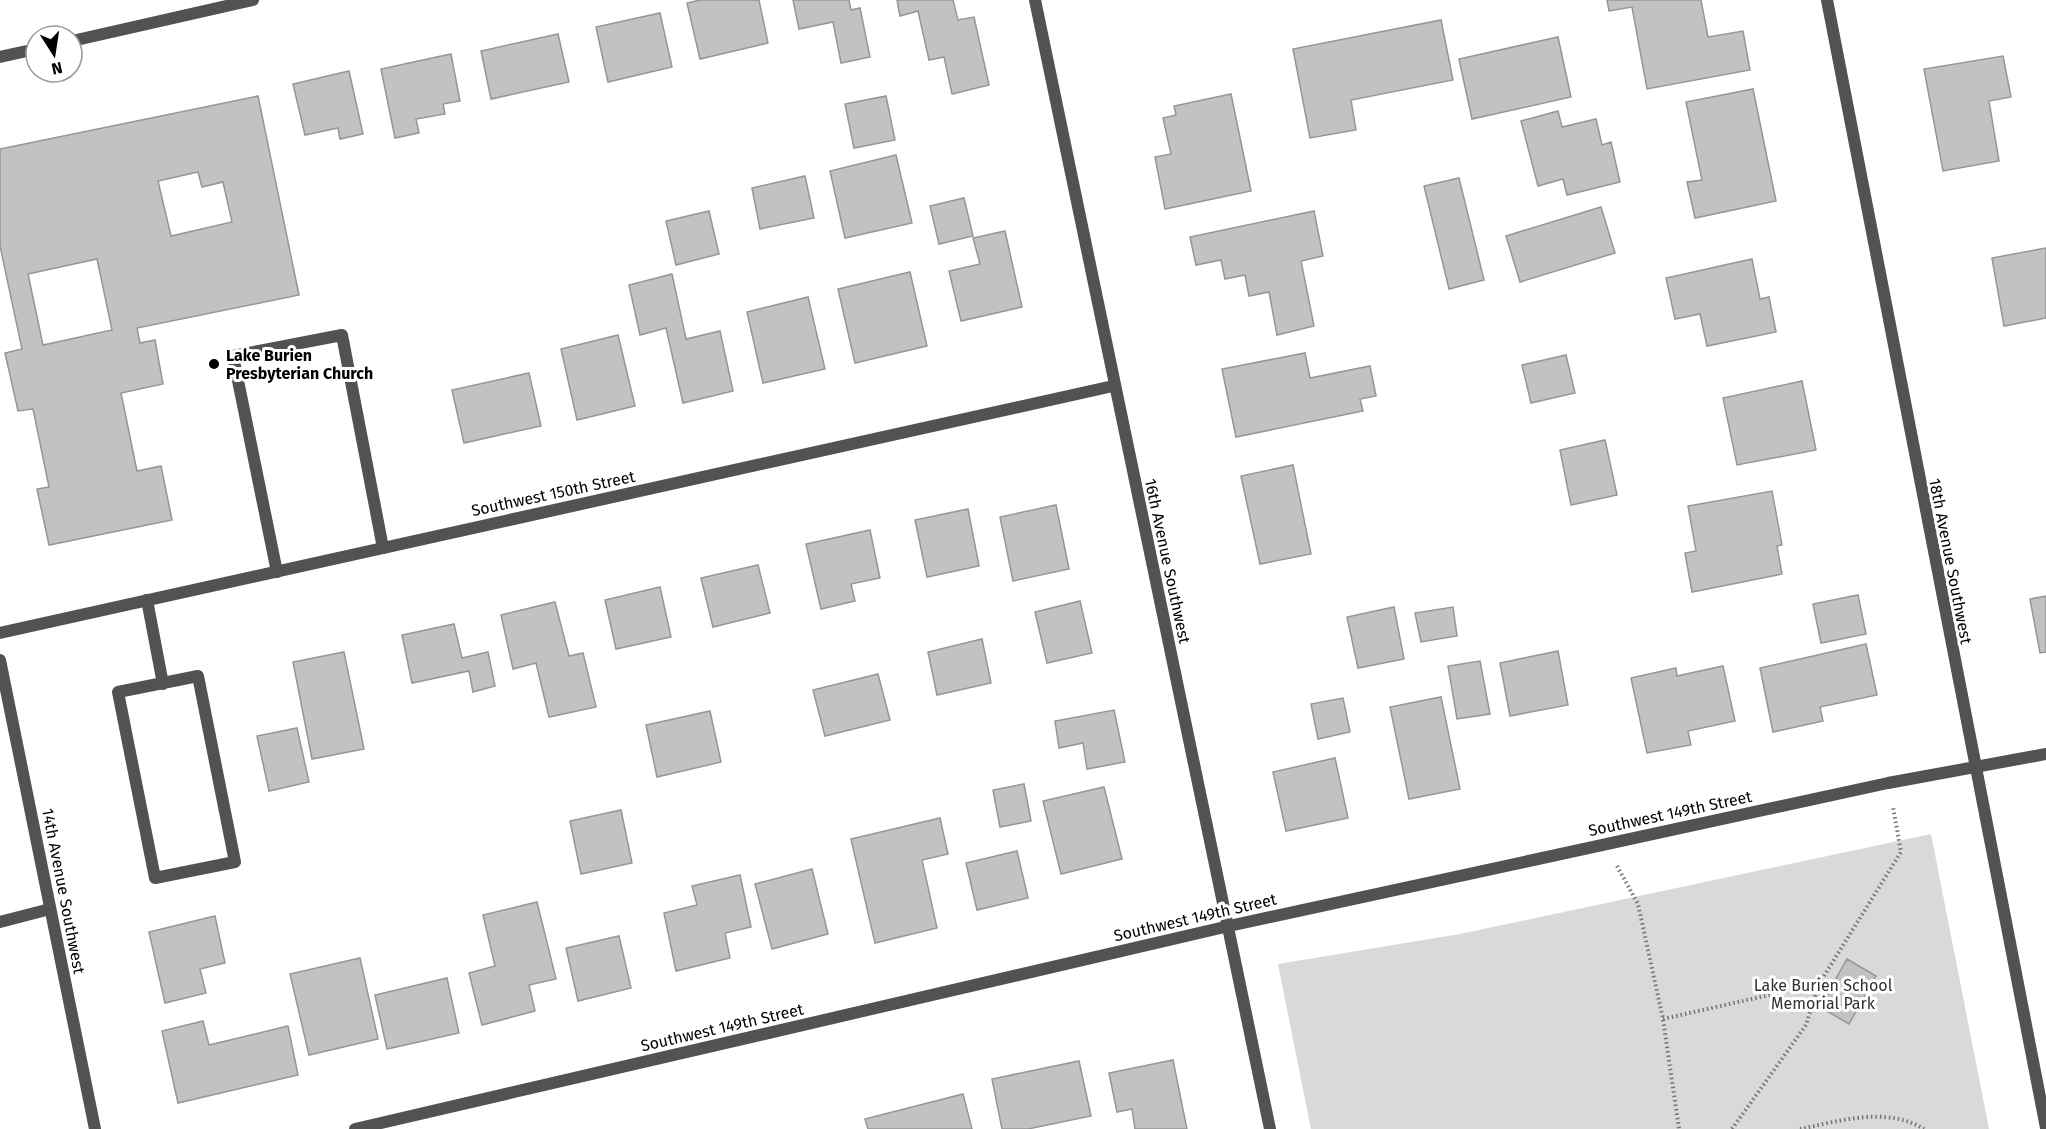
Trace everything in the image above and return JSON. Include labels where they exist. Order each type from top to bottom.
[{"type":"street","points":[[84,38],[253,0]]},
{"type":"street","name":"16th Avenue Southwest","points":[[1035,0],[1113,386],[1270,1129]]},
{"type":"street","name":"18th Avenue Southwest","points":[[1827,0],[1974,769],[2046,1128]]},
{"type":"street","points":[[0,57],[24,52]]},
{"type":"street","points":[[277,572],[233,356],[342,335],[383,548]]},
{"type":"street","name":"Southwest 150th Street","points":[[0,633],[1113,386]]},
{"type":"street","points":[[147,600],[163,684]]},
{"type":"street","name":"14th Avenue Southwest","points":[[0,660],[95,1129]]},
{"type":"street","points":[[198,676],[235,862],[156,878],[118,693],[163,684],[198,676]]},
{"type":"street","name":"Southwest 149th Street","points":[[355,1129],[1228,926],[1888,783],[2046,754]]},
{"type":"street","points":[[0,922],[50,909]]},
{"type":"path","points":[[1732,1129],[1806,1025],[1819,984],[1900,852],[1888,783]]},
{"type":"path","points":[[1604,843],[1638,904],[1663,1019],[1679,1129]]},
{"type":"path","points":[[1663,1019],[1819,984]]},
{"type":"path","points":[[1800,1129],[1857,1118],[1890,1117],[1924,1129]]},
{"type":"green space","name":"Lake Burien School Memorial Park","points":[[1931,834],[1989,1129],[1311,1129],[1278,964],[1460,934]]},
{"type":"building","points":[[700,0],[759,0],[768,43],[700,59],[687,3]]},
{"type":"building","points":[[793,0],[849,0],[851,10],[860,8],[870,57],[841,63],[833,22],[799,29]]},
{"type":"building","points":[[897,0],[953,0],[958,20],[974,17],[989,85],[952,94],[944,57],[929,60],[918,11],[900,16]]},
{"type":"building","points":[[1607,0],[1701,0],[1708,37],[1743,31],[1750,70],[1647,89],[1632,7],[1609,11]]},
{"type":"building","points":[[660,13],[672,67],[608,82],[596,27]]},
{"type":"building","points":[[1441,20],[1453,80],[1351,100],[1356,130],[1310,138],[1293,49]]},
{"type":"building","points":[[558,34],[569,82],[491,99],[481,51]]},
{"type":"building","points":[[1558,37],[1571,97],[1472,119],[1459,59]]},
{"type":"building","points":[[451,54],[460,101],[443,104],[445,114],[416,119],[419,133],[395,138],[381,69]]},
{"type":"building","points":[[2003,56],[2011,97],[1989,101],[1999,161],[1943,171],[1924,69]]},
{"type":"building","points":[[349,71],[363,134],[340,139],[338,128],[305,135],[293,84]]},
{"type":"building","points":[[1753,89],[1776,201],[1695,218],[1687,182],[1702,180],[1686,102]]},
{"type":"building","points":[[1231,94],[1251,191],[1165,209],[1155,157],[1171,154],[1163,118],[1176,115],[1174,106]]},
{"type":"building","points":[[258,96],[299,295],[137,328],[140,343],[155,340],[163,384],[121,393],[137,471],[161,466],[172,520],[49,545],[37,489],[49,487],[33,409],[18,411],[5,353],[22,349],[0,246],[0,149]],"holes":[[[198,172],[202,187],[223,182],[232,222],[171,236],[158,181]],[[97,259],[112,330],[43,345],[28,274]]]},
{"type":"building","points":[[886,96],[895,140],[854,148],[845,104]]},
{"type":"building","points":[[1558,111],[1562,127],[1596,119],[1602,145],[1611,142],[1620,182],[1567,195],[1563,179],[1538,186],[1521,121]]},
{"type":"building","points":[[896,155],[912,223],[845,238],[830,171]]},
{"type":"building","points":[[805,176],[814,218],[760,229],[752,188]]},
{"type":"building","points":[[1459,178],[1484,280],[1449,289],[1424,186]]},
{"type":"building","points":[[964,198],[973,236],[939,244],[930,206]]},
{"type":"building","points":[[1601,207],[1615,253],[1520,282],[1506,236]]},
{"type":"building","points":[[709,211],[719,254],[676,265],[666,221]]},
{"type":"building","points":[[1314,211],[1323,256],[1301,261],[1314,326],[1277,335],[1269,292],[1249,296],[1245,275],[1225,279],[1221,260],[1196,265],[1190,237]]},
{"type":"building","points":[[1005,231],[1022,307],[961,321],[949,271],[980,264],[973,238]]},
{"type":"building","points":[[2046,248],[2046,318],[2004,326],[1992,258]]},
{"type":"building","points":[[1752,259],[1760,299],[1769,297],[1776,332],[1707,346],[1700,314],[1675,319],[1666,278]]},
{"type":"building","points":[[910,272],[927,346],[855,363],[838,289]]},
{"type":"building","points":[[672,274],[686,339],[720,331],[733,391],[683,403],[666,328],[640,335],[629,285]]},
{"type":"building","points":[[808,297],[825,369],[763,383],[747,312]]},
{"type":"building","points":[[618,335],[635,406],[577,420],[561,349]]},
{"type":"building","points":[[1305,353],[1310,378],[1370,366],[1376,396],[1360,399],[1363,411],[1236,437],[1222,369]]},
{"type":"building","points":[[1566,355],[1575,393],[1531,403],[1522,365]]},
{"type":"building","points":[[529,373],[541,426],[464,443],[452,390]]},
{"type":"building","points":[[1802,381],[1816,450],[1737,465],[1723,398]]},
{"type":"building","points":[[1605,440],[1617,495],[1571,505],[1560,450]]},
{"type":"building","points":[[1293,465],[1311,554],[1260,564],[1241,476]]},
{"type":"building","points":[[1772,491],[1782,545],[1777,546],[1782,574],[1692,592],[1685,553],[1696,551],[1688,506]]},
{"type":"building","points":[[1056,505],[1069,569],[1013,581],[1000,517]]},
{"type":"building","points":[[968,509],[979,566],[927,577],[915,520]]},
{"type":"building","points":[[870,530],[880,578],[851,584],[855,601],[821,609],[806,544]]},
{"type":"building","points":[[758,565],[770,613],[713,627],[701,578]]},
{"type":"building","points":[[660,587],[671,637],[616,649],[605,600]]},
{"type":"building","points":[[1858,595],[1866,634],[1821,643],[1813,604]]},
{"type":"building","points":[[2046,596],[2046,652],[2040,653],[2030,599]]},
{"type":"building","points":[[1080,601],[1092,653],[1047,663],[1035,612]]},
{"type":"building","points":[[555,602],[569,656],[583,653],[596,707],[549,717],[536,663],[513,669],[501,615]]},
{"type":"building","points":[[1394,607],[1404,659],[1358,668],[1347,617]]},
{"type":"building","points":[[1453,607],[1457,636],[1421,642],[1415,613]]},
{"type":"building","points":[[454,624],[462,658],[488,652],[495,686],[473,692],[469,671],[412,683],[402,635]]},
{"type":"building","points":[[982,639],[991,683],[937,695],[928,652]]},
{"type":"building","points":[[1866,644],[1877,695],[1820,707],[1823,721],[1773,732],[1760,668]]},
{"type":"building","points":[[1558,651],[1568,705],[1510,716],[1500,663]]},
{"type":"building","points":[[344,652],[364,749],[312,759],[293,662]]},
{"type":"building","points":[[1480,661],[1490,714],[1457,719],[1448,666]]},
{"type":"building","points":[[1723,666],[1735,721],[1688,731],[1691,745],[1647,753],[1631,678],[1676,668],[1677,676]]},
{"type":"building","points":[[878,674],[890,720],[825,736],[813,690]]},
{"type":"building","points":[[1441,697],[1460,789],[1409,799],[1390,707]]},
{"type":"building","points":[[1343,698],[1350,732],[1318,739],[1311,704]]},
{"type":"building","points":[[1114,710],[1125,762],[1087,769],[1083,743],[1059,748],[1055,721]]},
{"type":"building","points":[[710,711],[721,762],[657,777],[646,725]]},
{"type":"building","points":[[297,728],[309,782],[269,791],[257,736]]},
{"type":"building","points":[[1335,758],[1348,818],[1286,831],[1273,772]]},
{"type":"building","points":[[1024,784],[1031,821],[1000,827],[993,790]]},
{"type":"building","points":[[1104,787],[1122,859],[1061,874],[1043,801]]},
{"type":"building","points":[[621,810],[632,863],[581,874],[570,821]]},
{"type":"building","points":[[940,818],[948,854],[922,860],[937,928],[875,943],[851,839]]},
{"type":"building","points":[[1017,851],[1028,898],[977,910],[966,863]]},
{"type":"building","points":[[812,869],[828,934],[772,949],[755,884]]},
{"type":"building","points":[[740,875],[751,927],[725,933],[730,958],[676,971],[664,913],[697,905],[692,886]]},
{"type":"building","points":[[537,902],[556,979],[529,985],[535,1011],[482,1025],[469,973],[495,966],[483,915]]},
{"type":"building","points":[[215,916],[225,963],[200,969],[206,993],[165,1003],[149,932]]},
{"type":"building","points":[[619,936],[631,988],[578,1001],[566,948]]},
{"type":"building","points":[[360,958],[378,1039],[309,1055],[290,974]]},
{"type":"building","points":[[1847,959],[1876,976],[1849,1024],[1820,1007]]},
{"type":"building","points":[[447,978],[459,1033],[387,1049],[375,995]]},
{"type":"building","points":[[203,1021],[209,1045],[288,1026],[298,1075],[178,1103],[162,1031]]},
{"type":"building","points":[[1173,1060],[1187,1129],[1135,1129],[1132,1109],[1117,1112],[1109,1073]]},
{"type":"building","points":[[1079,1061],[1091,1116],[1028,1129],[1002,1129],[992,1079]]},
{"type":"building","points":[[963,1094],[972,1129],[868,1129],[865,1119]]},
{"type":"place","name":"Lake Burien Presbyterian Church","points":[[214,364]]}]
